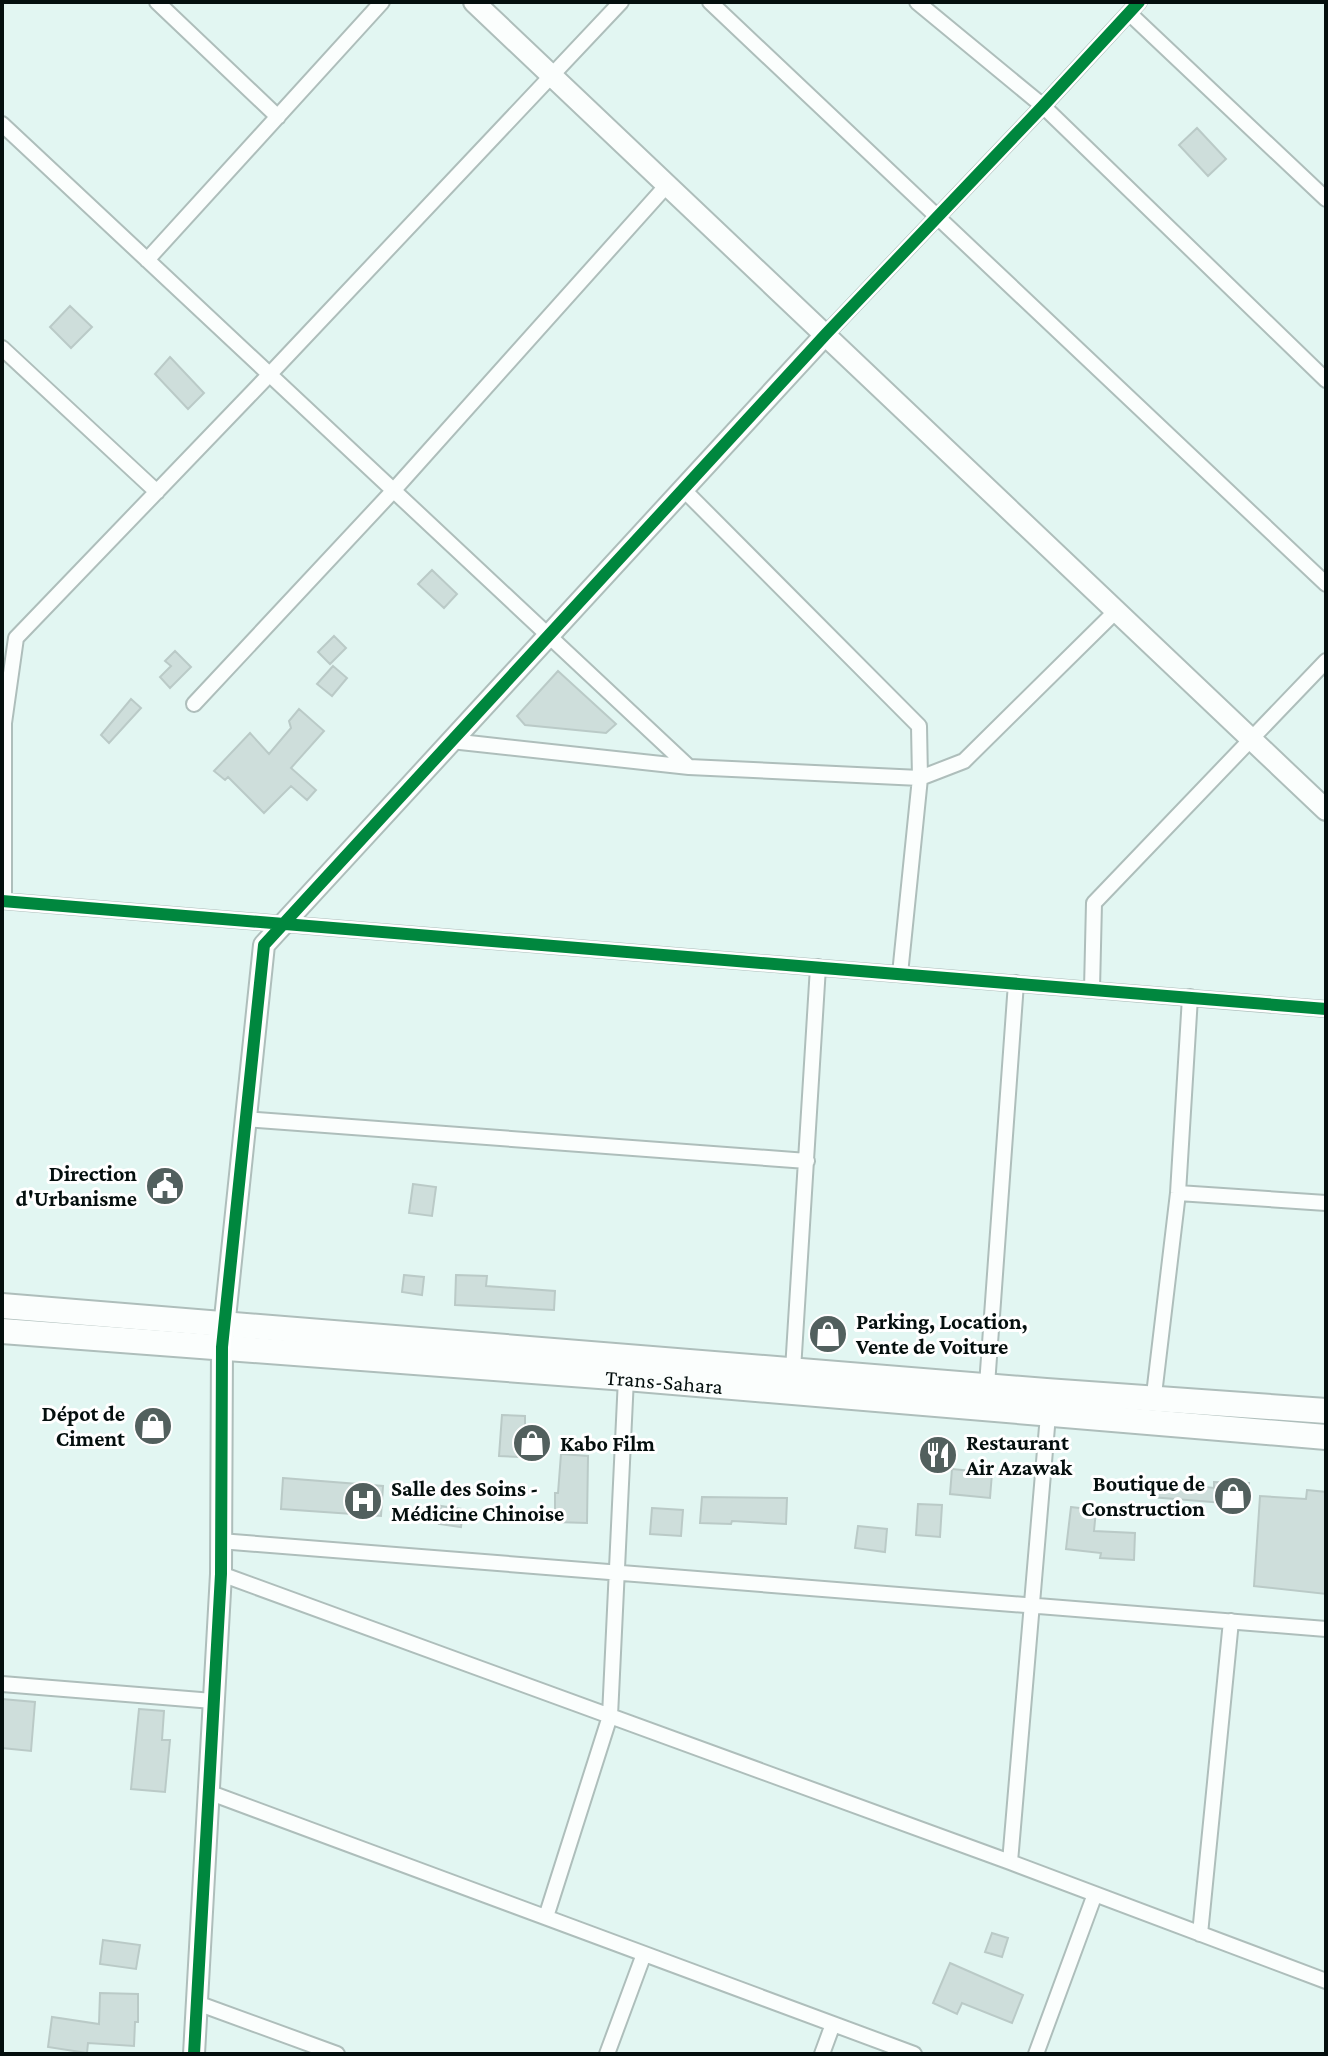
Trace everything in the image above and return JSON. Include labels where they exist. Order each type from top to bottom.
[{"type":"main road","name":"Trans-Sahara","points":[[2,1306],[224,1335],[626,1378],[1326,1437]]},
{"type":"main road","name":"Trans-Sahara","points":[[2,1331],[224,1335],[793,1370],[1326,1411]]},
{"type":"street","points":[[157,2],[278,117]]},
{"type":"street","points":[[147,260],[382,2]]},
{"type":"street","points":[[474,2],[1326,810]]},
{"type":"street","points":[[621,2],[16,638],[4,723],[3,901],[1326,1009]]},
{"type":"street","points":[[710,2],[1326,584]]},
{"type":"street","points":[[917,2],[1043,106],[1326,380]]},
{"type":"street","points":[[194,2054],[221,1574],[224,1335],[264,945],[826,334],[1134,7],[1326,199]]},
{"type":"street","points":[[2,124],[689,767]]},
{"type":"street","points":[[194,704],[393,491],[667,185]]},
{"type":"street","points":[[2,348],[157,492]]},
{"type":"street","points":[[683,489],[919,726],[920,778],[900,974]]},
{"type":"street","points":[[451,741],[689,767],[920,778],[964,761],[1117,610]]},
{"type":"street","points":[[1092,989],[1094,903],[1326,661]]},
{"type":"street","points":[[793,1370],[818,967]]},
{"type":"street","points":[[987,1385],[1016,983]]},
{"type":"street","points":[[1150,1423],[1178,1193],[1190,997]]},
{"type":"street","points":[[244,1119],[807,1161]]},
{"type":"street","points":[[1178,1193],[1326,1203]]},
{"type":"street","points":[[546,1917],[610,1716],[626,1378]]},
{"type":"street","points":[[1010,1862],[1048,1415]]},
{"type":"street","points":[[220,1541],[1326,1629]]},
{"type":"street","points":[[221,1574],[1010,1862],[1326,1981]]},
{"type":"street","points":[[1200,1934],[1231,1621]]},
{"type":"street","points":[[2,1684],[213,1701]]},
{"type":"street","points":[[208,1792],[914,2054]]},
{"type":"street","points":[[1036,2054],[1095,1894]]},
{"type":"street","points":[[607,2054],[644,1954]]},
{"type":"street","points":[[197,2003],[337,2054]]},
{"type":"street","points":[[822,2054],[833,2024]]},
{"type":"building","points":[[1197,128],[1226,159],[1208,176],[1179,145]]},
{"type":"building","points":[[70,306],[92,327],[71,348],[50,327]]},
{"type":"building","points":[[170,357],[204,393],[188,409],[155,374]]},
{"type":"building","points":[[432,570],[457,594],[444,608],[418,584]]},
{"type":"building","points":[[334,636],[346,648],[330,664],[318,652]]},
{"type":"building","points":[[175,651],[191,667],[170,688],[160,677],[171,666],[165,661]]},
{"type":"building","points":[[333,666],[347,678],[332,696],[317,684]]},
{"type":"building","points":[[558,671],[616,724],[606,733],[525,725],[517,716]]},
{"type":"building","points":[[131,699],[141,708],[109,743],[101,735]]},
{"type":"building","points":[[299,709],[324,731],[291,768],[316,790],[307,800],[291,786],[264,813],[228,777],[225,780],[214,771],[250,733],[269,754],[291,728],[289,721]]},
{"type":"building","points":[[413,1184],[436,1187],[432,1216],[409,1213]]},
{"type":"building","points":[[404,1275],[424,1277],[422,1295],[402,1292]]},
{"type":"building","points":[[456,1275],[487,1276],[486,1286],[555,1291],[554,1310],[455,1305]]},
{"type":"building","points":[[502,1415],[525,1416],[525,1432],[544,1433],[543,1458],[499,1456]]},
{"type":"building","points":[[561,1454],[588,1456],[587,1523],[555,1522],[555,1493],[558,1493]]},
{"type":"building","points":[[952,1469],[992,1473],[990,1498],[950,1494]]},
{"type":"building","points":[[283,1478],[383,1486],[381,1516],[281,1509]]},
{"type":"building","points":[[1153,1481],[1214,1488],[1214,1482],[1249,1483],[1248,1505],[1151,1497]]},
{"type":"building","points":[[1307,1490],[1326,1492],[1326,1594],[1254,1586],[1260,1496],[1306,1499]]},
{"type":"building","points":[[702,1497],[787,1498],[786,1524],[700,1523]]},
{"type":"building","points":[[918,1504],[942,1505],[940,1537],[916,1535]]},
{"type":"building","points":[[441,1506],[463,1509],[461,1527],[439,1524]]},
{"type":"building","points":[[1071,1507],[1096,1510],[1094,1531],[1135,1533],[1134,1560],[1100,1558],[1101,1553],[1066,1549]]},
{"type":"building","points":[[652,1508],[683,1510],[681,1536],[650,1534]]},
{"type":"building","points":[[858,1526],[887,1529],[885,1552],[855,1548]]},
{"type":"building","points":[[2,1699],[35,1702],[31,1751],[2,1748]]},
{"type":"building","points":[[139,1709],[164,1711],[162,1740],[170,1740],[165,1792],[131,1789]]},
{"type":"building","points":[[992,1933],[1008,1938],[1002,1957],[985,1952]]},
{"type":"building","points":[[103,1940],[140,1945],[136,1969],[100,1964]]},
{"type":"building","points":[[950,1963],[1023,1995],[1012,2023],[962,2003],[957,2014],[933,2003]]},
{"type":"building","points":[[100,1993],[138,1994],[134,2046],[88,2043],[87,2053],[48,2047],[52,2017],[99,2024]]},
{"type":"cycle path","points":[[194,2054],[221,1574],[222,1347],[264,945],[826,334],[1139,2]]},
{"type":"cycle path","points":[[2,901],[1326,1009]]},
{"type":"place","name":"Direction d'Urbanisme","points":[[165,1186]]},
{"type":"place","name":"Parking, Location, Vente de Voiture","points":[[828,1334]]},
{"type":"place","name":"Dépot de Ciment","points":[[153,1426]]},
{"type":"place","name":"Kabo Film","points":[[532,1443]]},
{"type":"place","name":"Restaurant Air Azawak","points":[[938,1455]]},
{"type":"place","name":"Boutique de Construction","points":[[1233,1496]]},
{"type":"place","name":"Salle des Soins - Médicine Chinoise","points":[[363,1501]]}]
